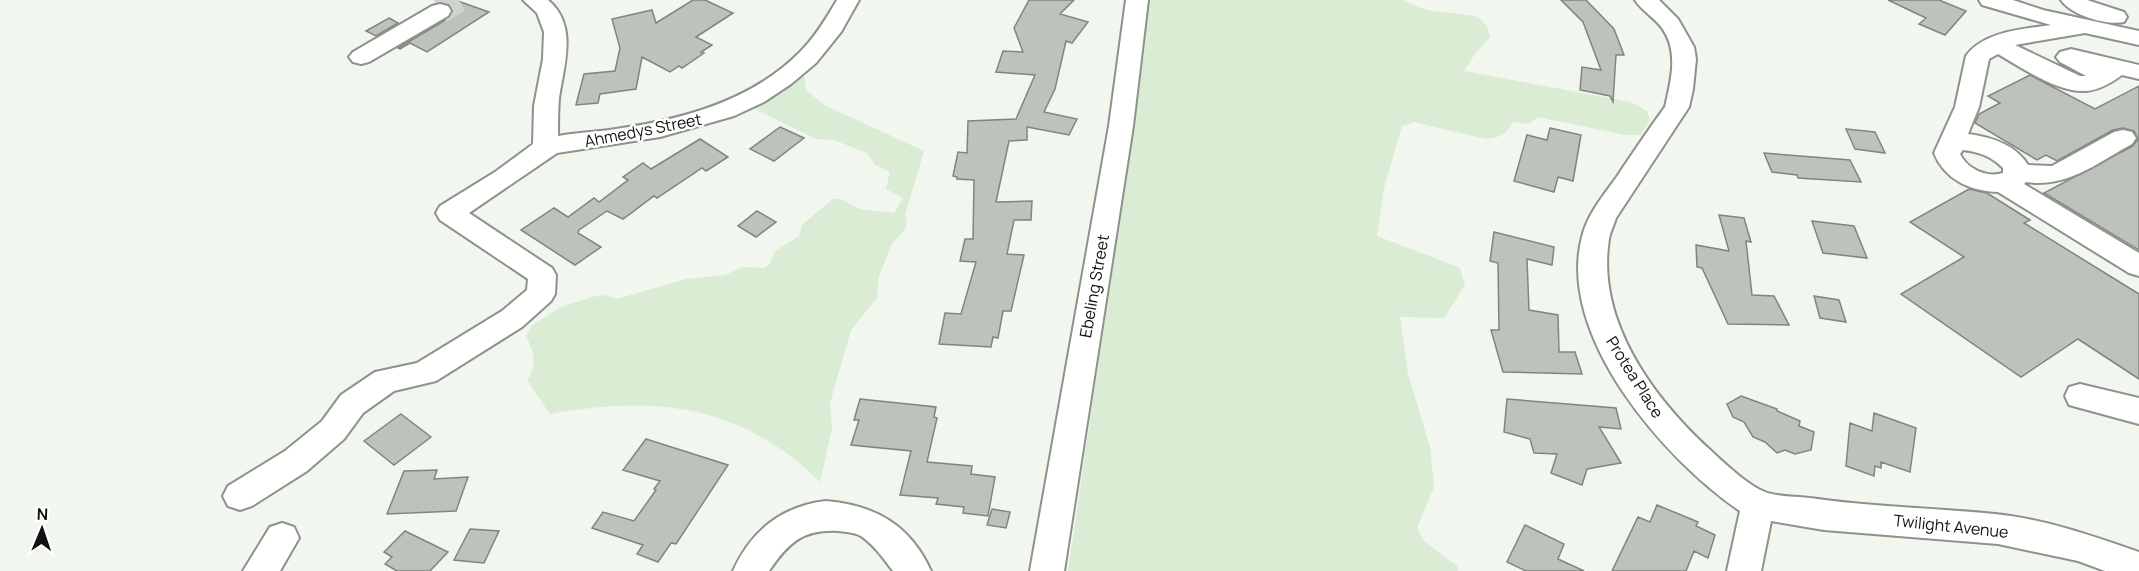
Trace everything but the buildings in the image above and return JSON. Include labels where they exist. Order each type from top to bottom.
[{"type":"street","points":[[534,0],[547,11],[554,24],[557,37],[546,103],[546,147]]},
{"type":"street","name":"Ahmedys Street","points":[[240,496],[296,461],[333,430],[352,404],[386,381],[425,373],[512,319],[541,294],[542,275],[449,213],[546,147],[626,136],[676,126],[710,116],[774,88],[815,51],[839,19],[848,0]]},
{"type":"street","name":"Ebeling Street","points":[[1047,571],[1121,126],[1137,0]]},
{"type":"street","name":"Protea Place","points":[[1646,0],[1664,14],[1680,36],[1683,51],[1682,88],[1677,107],[1604,217],[1595,237],[1593,258],[1598,306],[1604,327],[1623,363],[1670,430],[1705,467],[1758,505]]},
{"type":"street","points":[[1990,0],[2037,8],[2081,27],[2139,38]]},
{"type":"street","points":[[2072,0],[2082,7],[2139,22]]},
{"type":"street","points":[[361,57],[440,11]]},
{"type":"street","points":[[2081,27],[2006,39],[1978,56],[1967,107],[1947,153],[1953,165],[1971,177],[1993,183],[2011,178],[2058,174],[2123,138]]},
{"type":"street","points":[[1998,45],[2073,83],[2088,84],[2120,72]]},
{"type":"street","points":[[1959,124],[1983,144]]},
{"type":"street","points":[[1947,153],[1954,144],[1972,142],[1983,144],[2003,153],[2016,166],[2011,178]]},
{"type":"street","points":[[2011,178],[2139,266]]},
{"type":"street","points":[[2080,396],[2139,411]]},
{"type":"street","points":[[1744,571],[1758,505]]},
{"type":"street","name":"Twilight Avenue","points":[[1758,505],[1824,515],[1998,529],[2078,546],[2139,568]]},
{"type":"street","points":[[750,571],[764,548],[779,532],[794,522],[831,515],[855,518],[876,528],[890,541],[914,571]]},
{"type":"street","points":[[260,571],[282,538]]},
{"type":"green space","points":[[1146,0],[1403,0],[1431,11],[1478,17],[1487,26],[1490,37],[1477,51],[1464,71],[1631,102],[1647,111],[1650,121],[1640,135],[1625,135],[1538,117],[1528,124],[1513,122],[1502,135],[1486,139],[1414,122],[1402,126],[1384,188],[1377,236],[1460,268],[1465,285],[1444,318],[1400,317],[1408,374],[1430,447],[1434,487],[1417,528],[1424,541],[1457,566],[1458,571],[1068,571],[1132,133]]},
{"type":"green space","points":[[803,73],[806,90],[824,105],[924,151],[905,215],[906,228],[891,245],[879,277],[877,298],[851,330],[830,403],[832,428],[820,482],[790,456],[759,436],[728,421],[695,412],[661,407],[625,406],[589,408],[550,414],[527,380],[534,363],[526,335],[531,326],[561,307],[604,295],[617,299],[686,279],[725,275],[743,267],[764,268],[770,264],[775,251],[799,236],[802,225],[833,199],[841,199],[860,209],[894,213],[903,198],[886,189],[890,172],[875,165],[867,153],[834,140],[816,139],[749,106]]},
{"type":"tunnel","points":[[440,11],[459,0]]}]
